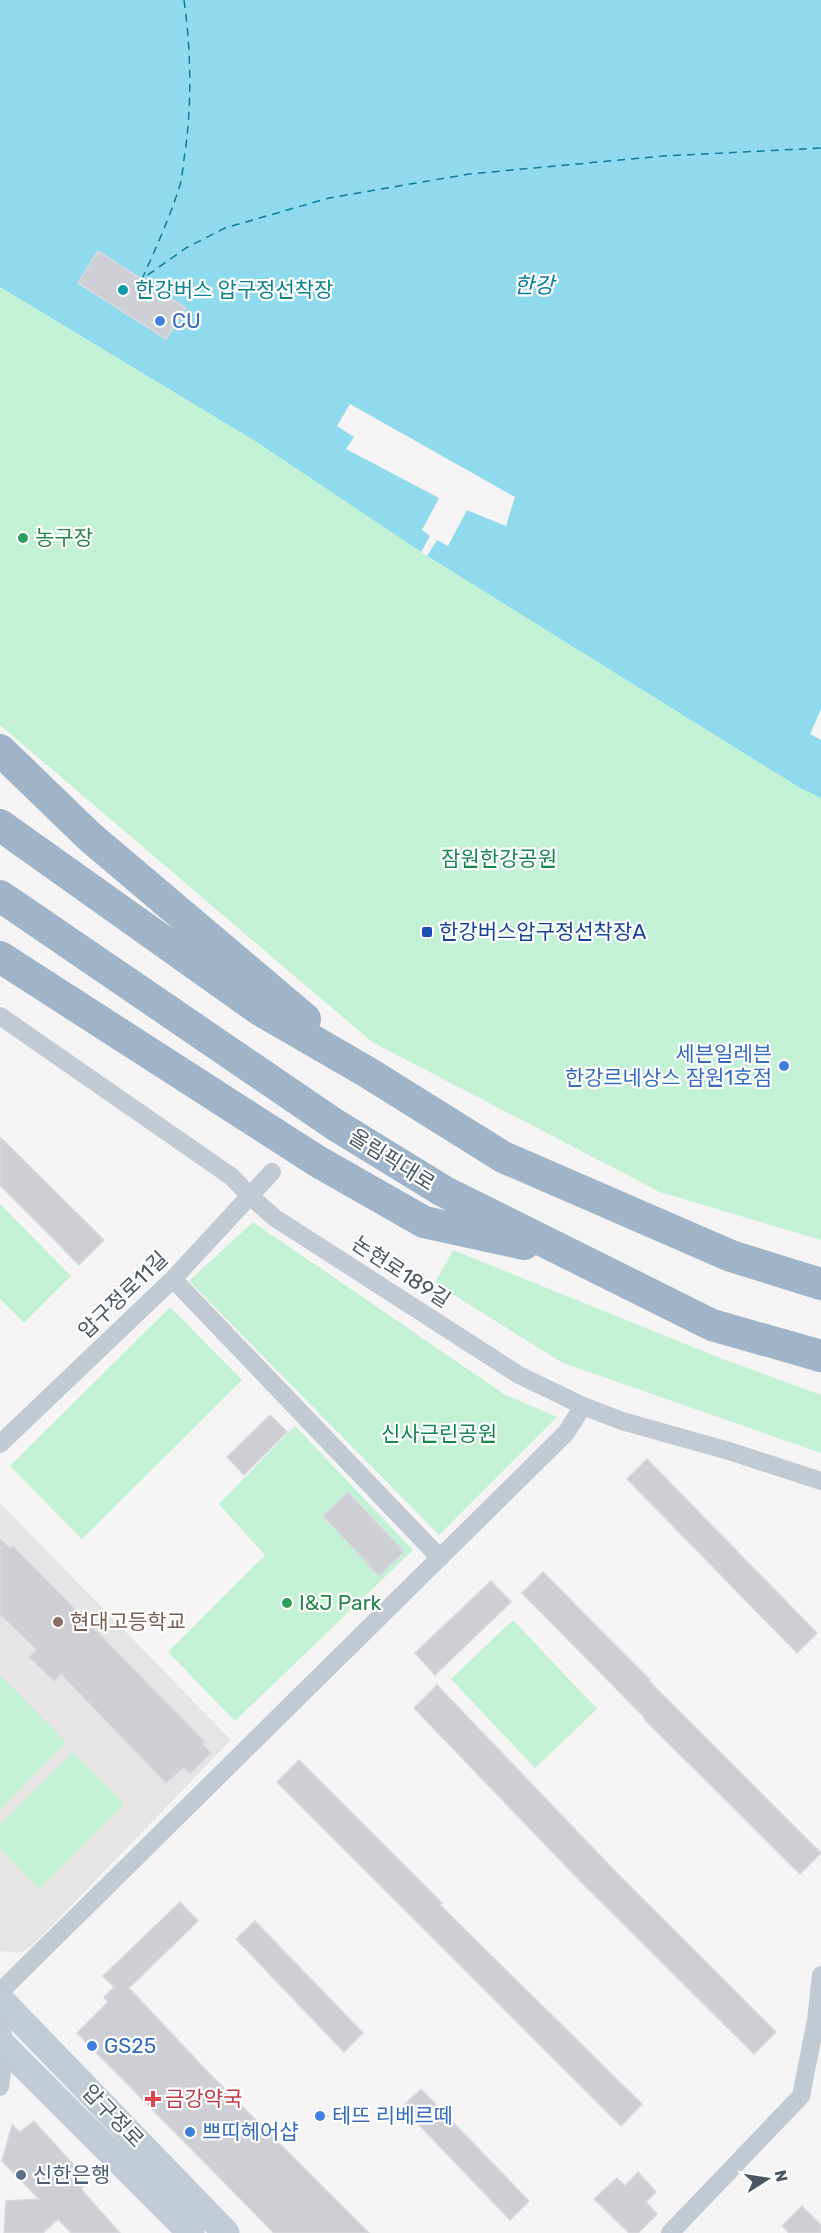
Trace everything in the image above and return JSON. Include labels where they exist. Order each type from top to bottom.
[{"type":"highway","points":[[0,750],[90,837],[367,1072]]},
{"type":"highway","points":[[0,825],[260,1010],[367,1072],[503,1157],[731,1256],[821,1284]]},
{"type":"highway","name":"올림픽대로","points":[[0,896],[334,1124],[442,1191],[712,1324],[821,1356]]},
{"type":"highway","points":[[0,957],[316,1161],[424,1222],[571,1254]]},
{"type":"main road","name":"압구정로","points":[[0,1999],[226,2233]]},
{"type":"main road","name":"압구정로","points":[[3,2045],[191,2233]]},
{"type":"street","name":"논현로189길","points":[[0,1016],[232,1177],[250,1197],[275,1218],[519,1375],[583,1406],[622,1421],[729,1451],[821,1481]]},
{"type":"street","name":"압구정로11길","points":[[0,1444],[173,1279],[272,1172]]},
{"type":"street","points":[[173,1279],[440,1558]]},
{"type":"street","points":[[0,1992],[566,1433],[583,1406]]},
{"type":"street","points":[[670,2233],[801,2096],[816,2020],[821,1976]]},
{"type":"street","points":[[0,2015],[3,2045],[0,2087]]},
{"type":"shaded area","name":"현대고등학교","points":[[0,1503],[231,1740],[34,1944],[20,1953],[0,1951]]},
{"type":"green space","name":"잠원한강공원","points":[[0,287],[255,441],[421,552],[800,788],[821,798],[821,1240],[660,1192],[372,1042],[0,725]]},
{"type":"green space","points":[[0,1204],[71,1276],[24,1323],[0,1299]]},
{"type":"green space","name":"신사근린공원","points":[[253,1222],[504,1394],[557,1417],[439,1535],[189,1281]]},
{"type":"green space","points":[[453,1250],[720,1358],[821,1395],[821,1453],[563,1363],[435,1283]]},
{"type":"green space","points":[[170,1307],[242,1380],[82,1539],[10,1466]]},
{"type":"green space","name":"I&J Park","points":[[295,1426],[413,1550],[235,1721],[168,1652],[265,1555],[219,1504]]},
{"type":"green space","points":[[513,1620],[597,1709],[535,1768],[451,1679]]},
{"type":"green space","points":[[0,1675],[66,1742],[0,1810]]},
{"type":"green space","points":[[73,1752],[124,1804],[39,1889],[0,1849],[0,1825]]},
{"type":"water","name":"한강","points":[[0,0],[821,0],[821,798],[800,788],[421,552],[255,441],[0,287]]},
{"type":"pier","points":[[350,404],[515,497],[506,526],[467,510],[448,546],[437,540],[427,556],[421,552],[430,536],[422,530],[439,498],[346,449],[354,437],[337,426]]},
{"type":"pier","points":[[821,709],[821,740],[810,734]]},
{"type":"building","name":"한강버스 압구정선착장","points":[[98,251],[186,308],[166,339],[78,283]]},
{"type":"building","points":[[0,1137],[104,1240],[79,1265],[0,1185]]},
{"type":"building","points":[[270,1415],[287,1432],[244,1475],[227,1457]]},
{"type":"building","points":[[647,1459],[817,1633],[797,1653],[627,1479]]},
{"type":"building","points":[[348,1492],[404,1552],[379,1576],[323,1516]]},
{"type":"building","points":[[0,1539],[10,1548],[13,1546],[205,1742],[202,1744],[211,1753],[190,1774],[184,1767],[166,1783],[61,1674],[54,1681],[29,1657],[37,1650],[0,1614]]},
{"type":"building","points":[[543,1572],[821,1853],[800,1874],[644,1719],[522,1593]]},
{"type":"building","points":[[491,1581],[511,1602],[435,1675],[415,1653]]},
{"type":"building","points":[[437,1685],[613,1869],[776,2032],[754,2054],[582,1883],[414,1708]]},
{"type":"building","points":[[299,1760],[442,1903],[440,1905],[642,2104],[621,2126],[277,1782]]},
{"type":"building","points":[[180,1902],[198,1921],[129,1988],[204,2068],[369,2233],[274,2233],[77,2033],[108,2002],[104,1997],[114,1987],[103,1976]]},
{"type":"building","points":[[255,1921],[363,2033],[344,2052],[236,1939]]},
{"type":"building","points":[[421,2089],[529,2201],[510,2220],[402,2107]]},
{"type":"building","points":[[34,2121],[89,2182],[81,2189],[120,2233],[71,2233],[58,2219],[43,2233],[4,2233],[6,2201],[39,2199],[2,2161],[12,2125],[20,2132]]},
{"type":"building","points":[[638,2172],[656,2192],[646,2202],[657,2214],[638,2233],[629,2233],[594,2199],[617,2178],[625,2186]]},
{"type":"building","points":[[802,2206],[821,2225],[821,2233],[789,2233],[782,2226]]},
{"type":"ferry route","points":[[184,0],[190,96],[182,177],[167,221],[142,279],[186,248],[225,228],[329,198],[469,174],[663,156],[821,148]]},
{"type":"place","name":"한강버스 압구정선착장","points":[[123,290]]},
{"type":"place","name":"CU","points":[[160,321]]},
{"type":"place","name":"농구장","points":[[23,538]]},
{"type":"place","name":"한강버스압구정선착장A","points":[[427,932]]},
{"type":"place","name":"세븐일레븐 한강르네상스 잠원1호점","points":[[784,1066]]},
{"type":"place","name":"I&J Park","points":[[287,1603]]},
{"type":"place","name":"현대고등학교","points":[[58,1622]]},
{"type":"place","name":"GS25","points":[[92,2046]]},
{"type":"place","name":"금강약국","points":[[153,2099]]},
{"type":"place","name":"테뜨 리베르떼","points":[[320,2116]]},
{"type":"place","name":"쁘띠헤어샵","points":[[190,2132]]},
{"type":"place","name":"신한은행","points":[[21,2175]]}]
